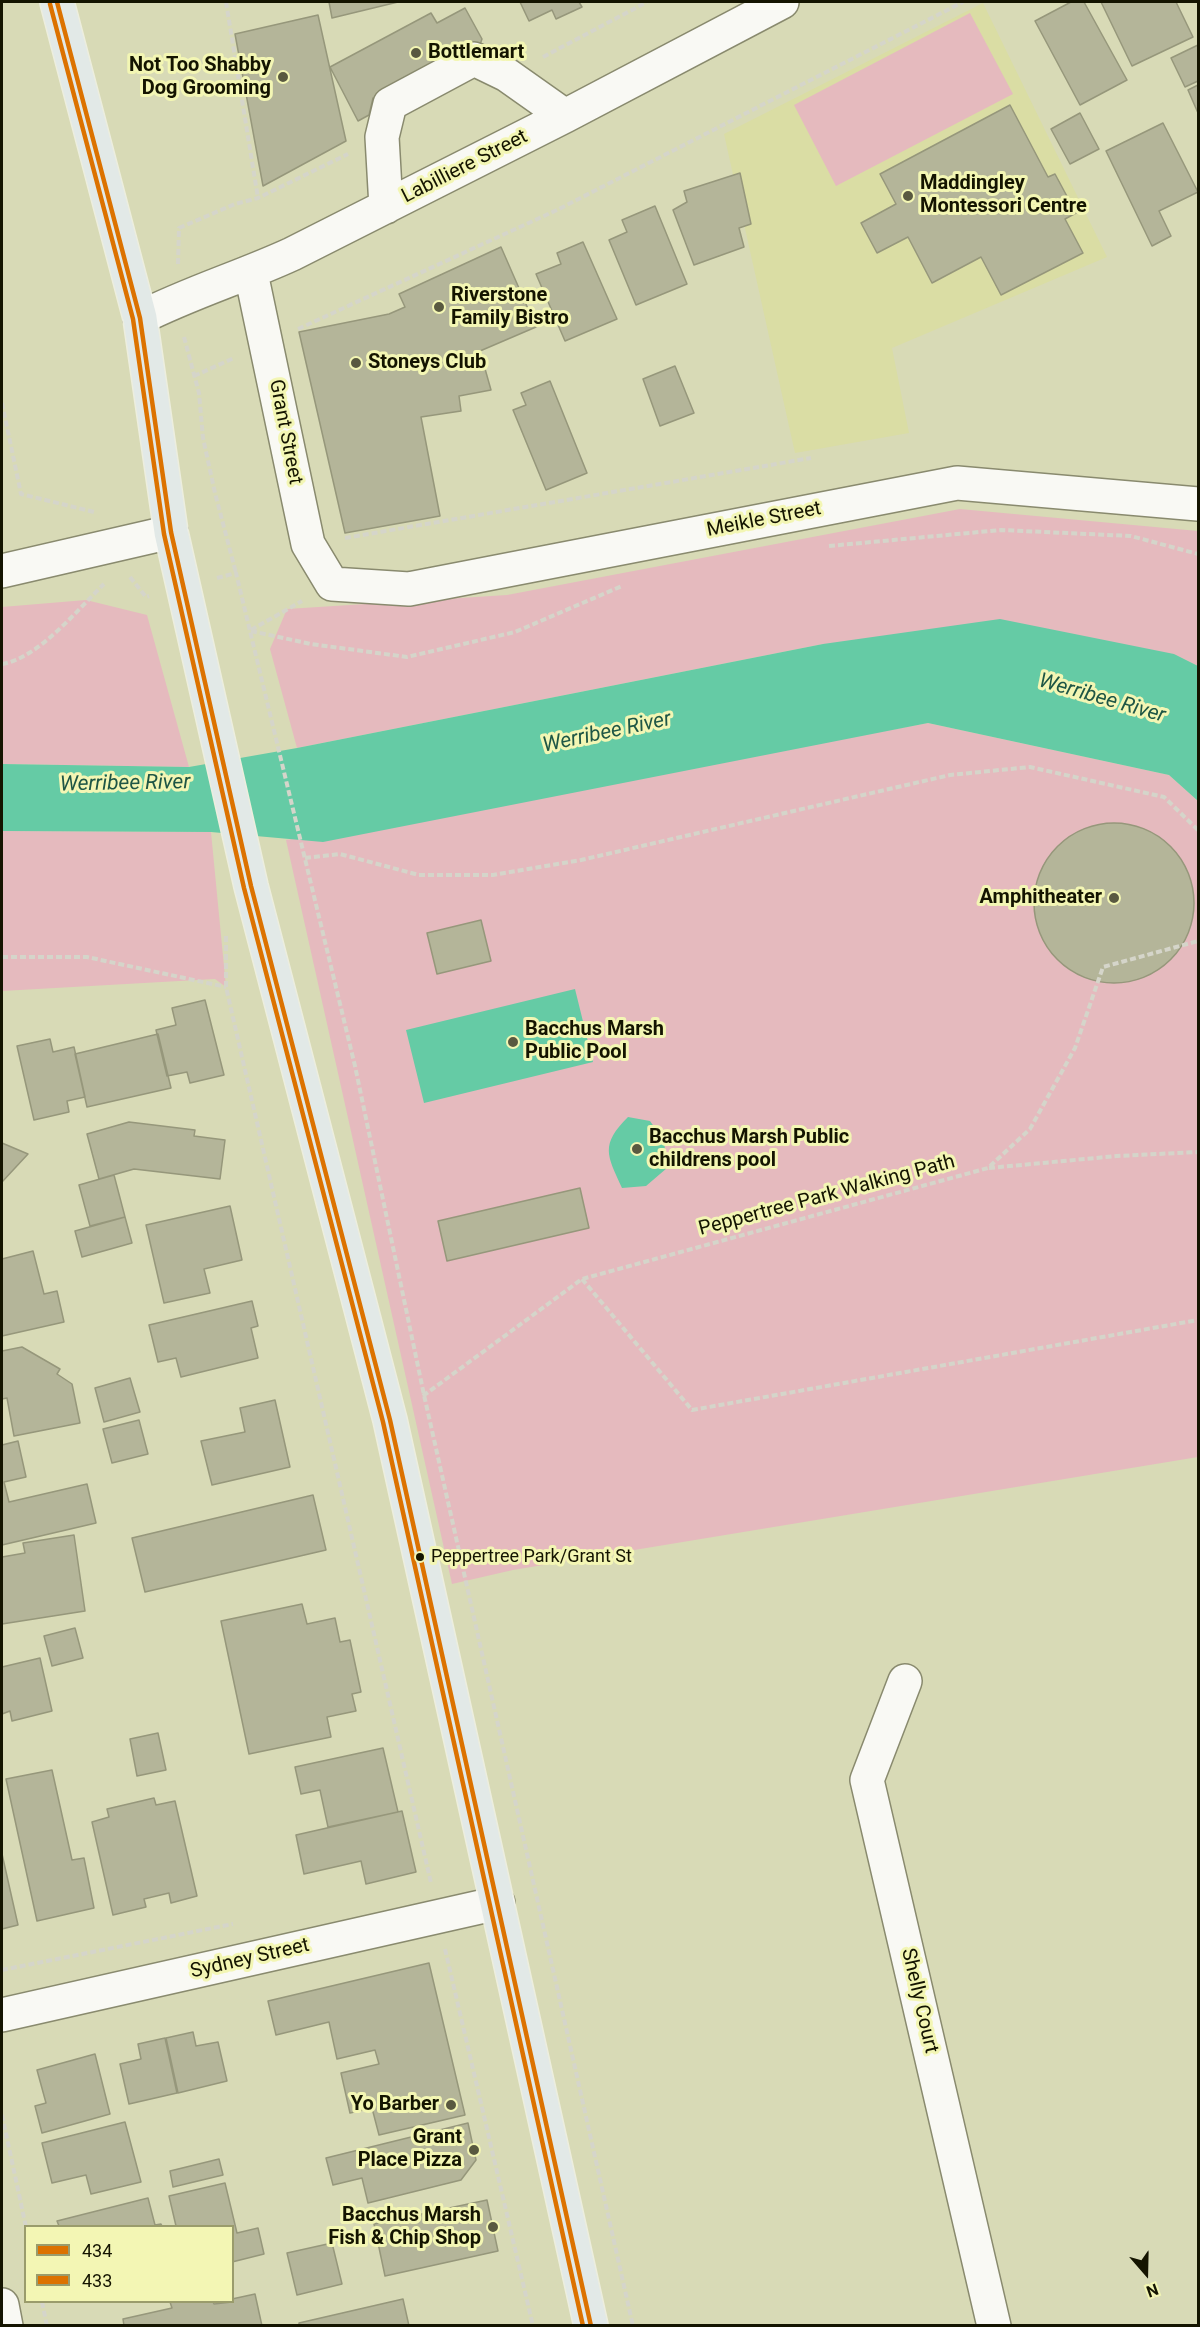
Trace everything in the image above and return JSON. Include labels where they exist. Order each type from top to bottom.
[{"type":"main road","points":[[57,2],[140,318],[171,532],[200,651],[251,886],[390,1420],[591,2325]]},
{"type":"street","name":"Labilliere Street","points":[[140,318],[177,300],[251,273],[386,207],[782,2]]},
{"type":"street","points":[[386,207],[382,137],[390,104],[474,59],[507,75],[565,116]]},
{"type":"street","name":"Grant Street","points":[[251,273],[267,340],[308,544],[333,584]]},
{"type":"street","name":"Meikle Street","points":[[333,584],[409,589],[957,483],[1198,504]]},
{"type":"street","points":[[2,571],[171,532]]},
{"type":"street","name":"Shelly Court","points":[[905,1681],[867,1780],[994,2325]]},
{"type":"street","name":"Sydney Street","points":[[2,2016],[498,1903]]},
{"type":"street","points":[[2,2305],[6,2325]]},
{"type":"path","points":[[226,2],[258,198]]},
{"type":"path","points":[[194,376],[267,340],[294,331],[560,209],[963,2]]},
{"type":"path","points":[[341,538],[811,458]]},
{"type":"path","points":[[824,546],[1001,530],[1131,536],[1198,554]]},
{"type":"path","points":[[2,664],[17,661],[54,633],[105,584]]},
{"type":"path","points":[[250,631],[333,584]]},
{"type":"path","points":[[250,631],[311,644],[407,657],[515,632],[624,585]]},
{"type":"path","points":[[250,631],[356,1066],[424,1395],[633,2325]]},
{"type":"path","points":[[305,857],[340,854],[419,875],[493,875],[581,860],[950,775],[1030,767],[1164,797],[1198,830]]},
{"type":"path","points":[[226,934],[226,987],[432,1885],[420,1887]]},
{"type":"path","name":"Peppertree Park Walking Path","points":[[390,1420],[582,1279],[988,1168],[1030,1129],[1075,1048],[1103,967],[1198,941]]},
{"type":"path","points":[[2,957],[87,957],[226,987]]},
{"type":"path","points":[[988,1168],[1117,1156],[1198,1152]]},
{"type":"path","points":[[582,1279],[692,1410],[1198,1320]]},
{"type":"path","points":[[438,1917],[533,2325]]},
{"type":"path","points":[[2,1970],[234,1924]]},
{"type":"path","points":[[2,2115],[26,2225]]},
{"type":"path","points":[[42,2303],[47,2325]]},
{"type":"shaded area","name":"Maddingley Montessori Centre","points":[[983,3],[1107,257],[892,348],[909,433],[795,453],[724,134]]},
{"type":"shaded area","points":[[970,13],[1013,94],[836,186],[794,105]]},
{"type":"shaded area","points":[[960,509],[1198,531],[1198,666],[1173,654],[823,644],[297,748],[270,649],[287,609],[507,595]]},
{"type":"shaded area","points":[[86,600],[147,615],[189,767],[2,764],[2,607]]},
{"type":"shaded area","points":[[928,723],[1169,775],[1198,801],[1198,1457],[513,1570],[452,1584],[286,840]]},
{"type":"shaded area","points":[[2,831],[211,832],[226,987],[215,979],[2,991]]},
{"type":"water","name":"Werribee River","points":[[1000,619],[1174,654],[1198,666],[1198,801],[1169,775],[928,723],[323,842],[211,832],[2,831],[2,764],[189,767],[297,748],[823,644]]},
{"type":"water","points":[[575,989],[593,1062],[424,1103],[406,1030]]},
{"type":"water","name":"Bacchus Marsh Public childrens pool","points":[[628,1117],[650,1121],[664,1141],[667,1168],[646,1186],[622,1188],[610,1158],[610,1143],[613,1135]]},
{"type":"building","points":[[329,2],[398,2],[332,18]]},
{"type":"building","points":[[520,2],[579,2],[582,7],[556,19],[552,10],[529,21]]},
{"type":"building","points":[[1071,2],[1084,2],[1127,80],[1080,105],[1035,21]]},
{"type":"building","points":[[1101,2],[1176,2],[1193,37],[1132,66]]},
{"type":"building","name":"Bottlemart","points":[[465,8],[482,39],[468,77],[412,109],[373,98],[369,115],[358,121],[330,67],[431,13],[437,23]]},
{"type":"building","points":[[318,15],[346,141],[263,186],[235,34]]},
{"type":"building","points":[[1198,45],[1198,81],[1185,87],[1171,58]]},
{"type":"building","points":[[1198,85],[1198,113],[1188,90]]},
{"type":"building","points":[[1010,105],[1048,177],[1055,174],[1076,213],[1065,219],[1083,253],[1001,295],[981,257],[932,283],[908,237],[877,253],[861,223],[896,204],[880,174]]},
{"type":"building","points":[[1080,113],[1099,149],[1070,164],[1051,129]]},
{"type":"building","points":[[1163,123],[1198,192],[1159,211],[1171,236],[1152,246],[1106,151]]},
{"type":"building","points":[[740,173],[751,224],[739,228],[744,247],[694,265],[673,210],[687,202],[684,191]]},
{"type":"building","points":[[655,206],[687,284],[636,305],[609,240],[627,232],[622,220]]},
{"type":"building","points":[[583,242],[617,319],[565,341],[536,274],[561,264],[557,253]]},
{"type":"building","points":[[501,247],[536,327],[480,351],[491,390],[459,396],[461,411],[421,417],[440,516],[345,533],[299,332],[389,314],[405,307],[399,294]]},
{"type":"building","points":[[675,366],[694,413],[660,426],[643,379]]},
{"type":"building","points":[[550,381],[587,473],[546,490],[513,410],[526,405],[521,393]]},
{"type":"building","name":"Amphitheater","points":[[1114,823],[1144,829],[1170,847],[1188,873],[1194,903],[1188,933],[1170,959],[1144,977],[1114,983],[1084,977],[1058,959],[1040,933],[1034,903],[1040,873],[1058,847],[1084,829]]},
{"type":"building","points":[[481,920],[491,961],[437,974],[427,933]]},
{"type":"building","points":[[205,1000],[224,1075],[190,1083],[187,1072],[167,1076],[156,1030],[176,1025],[172,1008]]},
{"type":"building","points":[[158,1034],[171,1088],[87,1107],[75,1054]]},
{"type":"building","points":[[50,1039],[53,1052],[74,1047],[85,1097],[67,1101],[69,1112],[34,1120],[17,1046]]},
{"type":"building","points":[[129,1122],[195,1130],[194,1136],[225,1140],[220,1179],[134,1169],[99,1179],[87,1134]]},
{"type":"building","points":[[2,1143],[28,1154],[2,1182]]},
{"type":"building","points":[[114,1175],[125,1217],[90,1226],[79,1185]]},
{"type":"building","points":[[580,1188],[589,1228],[447,1261],[438,1221]]},
{"type":"building","points":[[230,1206],[242,1260],[204,1269],[210,1293],[164,1303],[146,1225]]},
{"type":"building","points":[[125,1217],[132,1243],[82,1257],[75,1231]]},
{"type":"building","points":[[33,1251],[44,1294],[57,1291],[64,1322],[2,1336],[2,1259]]},
{"type":"building","points":[[252,1301],[258,1326],[251,1328],[258,1358],[181,1377],[176,1358],[158,1362],[149,1325]]},
{"type":"building","points":[[22,1347],[60,1369],[57,1374],[72,1384],[80,1423],[14,1436],[7,1398],[2,1399],[2,1351]]},
{"type":"building","points":[[130,1378],[140,1412],[104,1422],[95,1388]]},
{"type":"building","points":[[275,1400],[290,1467],[212,1485],[201,1441],[245,1432],[240,1408]]},
{"type":"building","points":[[139,1420],[148,1454],[112,1463],[103,1429]]},
{"type":"building","points":[[18,1441],[26,1477],[4,1482],[9,1502],[87,1484],[96,1523],[2,1545],[2,1445]]},
{"type":"building","points":[[313,1495],[326,1550],[145,1592],[132,1538]]},
{"type":"building","points":[[74,1535],[85,1611],[2,1624],[2,1557],[25,1553],[23,1543]]},
{"type":"building","points":[[302,1604],[307,1624],[335,1618],[340,1642],[350,1640],[361,1692],[352,1694],[356,1711],[327,1717],[331,1737],[249,1754],[221,1621]]},
{"type":"building","points":[[75,1628],[83,1658],[52,1666],[44,1636]]},
{"type":"building","points":[[40,1658],[52,1711],[12,1721],[10,1711],[2,1714],[2,1667]]},
{"type":"building","points":[[158,1733],[166,1770],[137,1776],[130,1739]]},
{"type":"building","points":[[383,1748],[398,1812],[328,1827],[320,1790],[301,1794],[295,1767]]},
{"type":"building","points":[[52,1770],[72,1860],[84,1858],[94,1908],[37,1921],[6,1779]]},
{"type":"building","points":[[154,1798],[156,1805],[175,1801],[197,1896],[171,1903],[169,1893],[144,1899],[146,1907],[113,1915],[92,1822],[109,1817],[107,1809]]},
{"type":"building","points":[[402,1811],[416,1872],[366,1884],[361,1861],[304,1874],[296,1835]]},
{"type":"building","points":[[2,1854],[18,1925],[2,1929]]},
{"type":"building","points":[[429,1963],[465,2115],[379,2135],[372,2108],[350,2113],[341,2073],[379,2064],[375,2050],[337,2059],[329,2022],[276,2035],[268,2001]]},
{"type":"building","points":[[193,2032],[196,2046],[218,2042],[227,2081],[178,2093],[166,2038]]},
{"type":"building","points":[[165,2038],[177,2093],[129,2104],[120,2064],[141,2059],[138,2044]]},
{"type":"building","points":[[95,2054],[110,2114],[42,2133],[35,2106],[46,2103],[37,2070]]},
{"type":"building","points":[[125,2122],[141,2182],[91,2194],[86,2175],[52,2183],[42,2143]]},
{"type":"building","points":[[468,2123],[476,2160],[461,2180],[368,2203],[362,2178],[333,2185],[326,2158]]},
{"type":"building","points":[[219,2159],[223,2175],[173,2187],[170,2171]]},
{"type":"building","points":[[225,2183],[237,2233],[258,2228],[264,2254],[234,2262],[234,2225],[176,2225],[169,2196]]},
{"type":"building","points":[[148,2198],[155,2225],[59,2225],[57,2221]]},
{"type":"building","points":[[487,2200],[498,2251],[385,2276],[374,2224]]},
{"type":"building","points":[[332,2243],[342,2284],[297,2295],[287,2253]]},
{"type":"building","points":[[255,2294],[262,2326],[124,2326],[123,2319],[172,2308],[170,2303],[234,2303],[234,2299]]},
{"type":"building","points":[[403,2299],[409,2326],[299,2326],[299,2323]]},
{"type":"transit line","name":"434","points":[[57,2],[140,318],[171,532],[251,886],[390,1420],[591,2326]]},
{"type":"transit line","name":"433","points":[[50,4],[133,319],[164,534],[244,888],[383,1422],[583,2326]]},
{"type":"place","name":"Bottlemart","points":[[416,53]]},
{"type":"place","name":"Not Too Shabby Dog Grooming","points":[[283,77]]},
{"type":"place","name":"Maddingley Montessori Centre","points":[[908,196]]},
{"type":"place","name":"Riverstone Family Bistro","points":[[439,307]]},
{"type":"place","name":"Stoneys Club","points":[[356,363]]},
{"type":"place","name":"Amphitheater","points":[[1114,898]]},
{"type":"place","name":"Bacchus Marsh Public Pool","points":[[513,1042]]},
{"type":"place","name":"Bacchus Marsh Public childrens pool","points":[[637,1149]]},
{"type":"place","name":"Peppertree Park/Grant St","points":[[420,1557]]},
{"type":"place","name":"Yo Barber","points":[[451,2105]]},
{"type":"place","name":"Grant Place Pizza","points":[[474,2150]]},
{"type":"place","name":"Bacchus Marsh Fish & Chip Shop","points":[[493,2227]]}]
